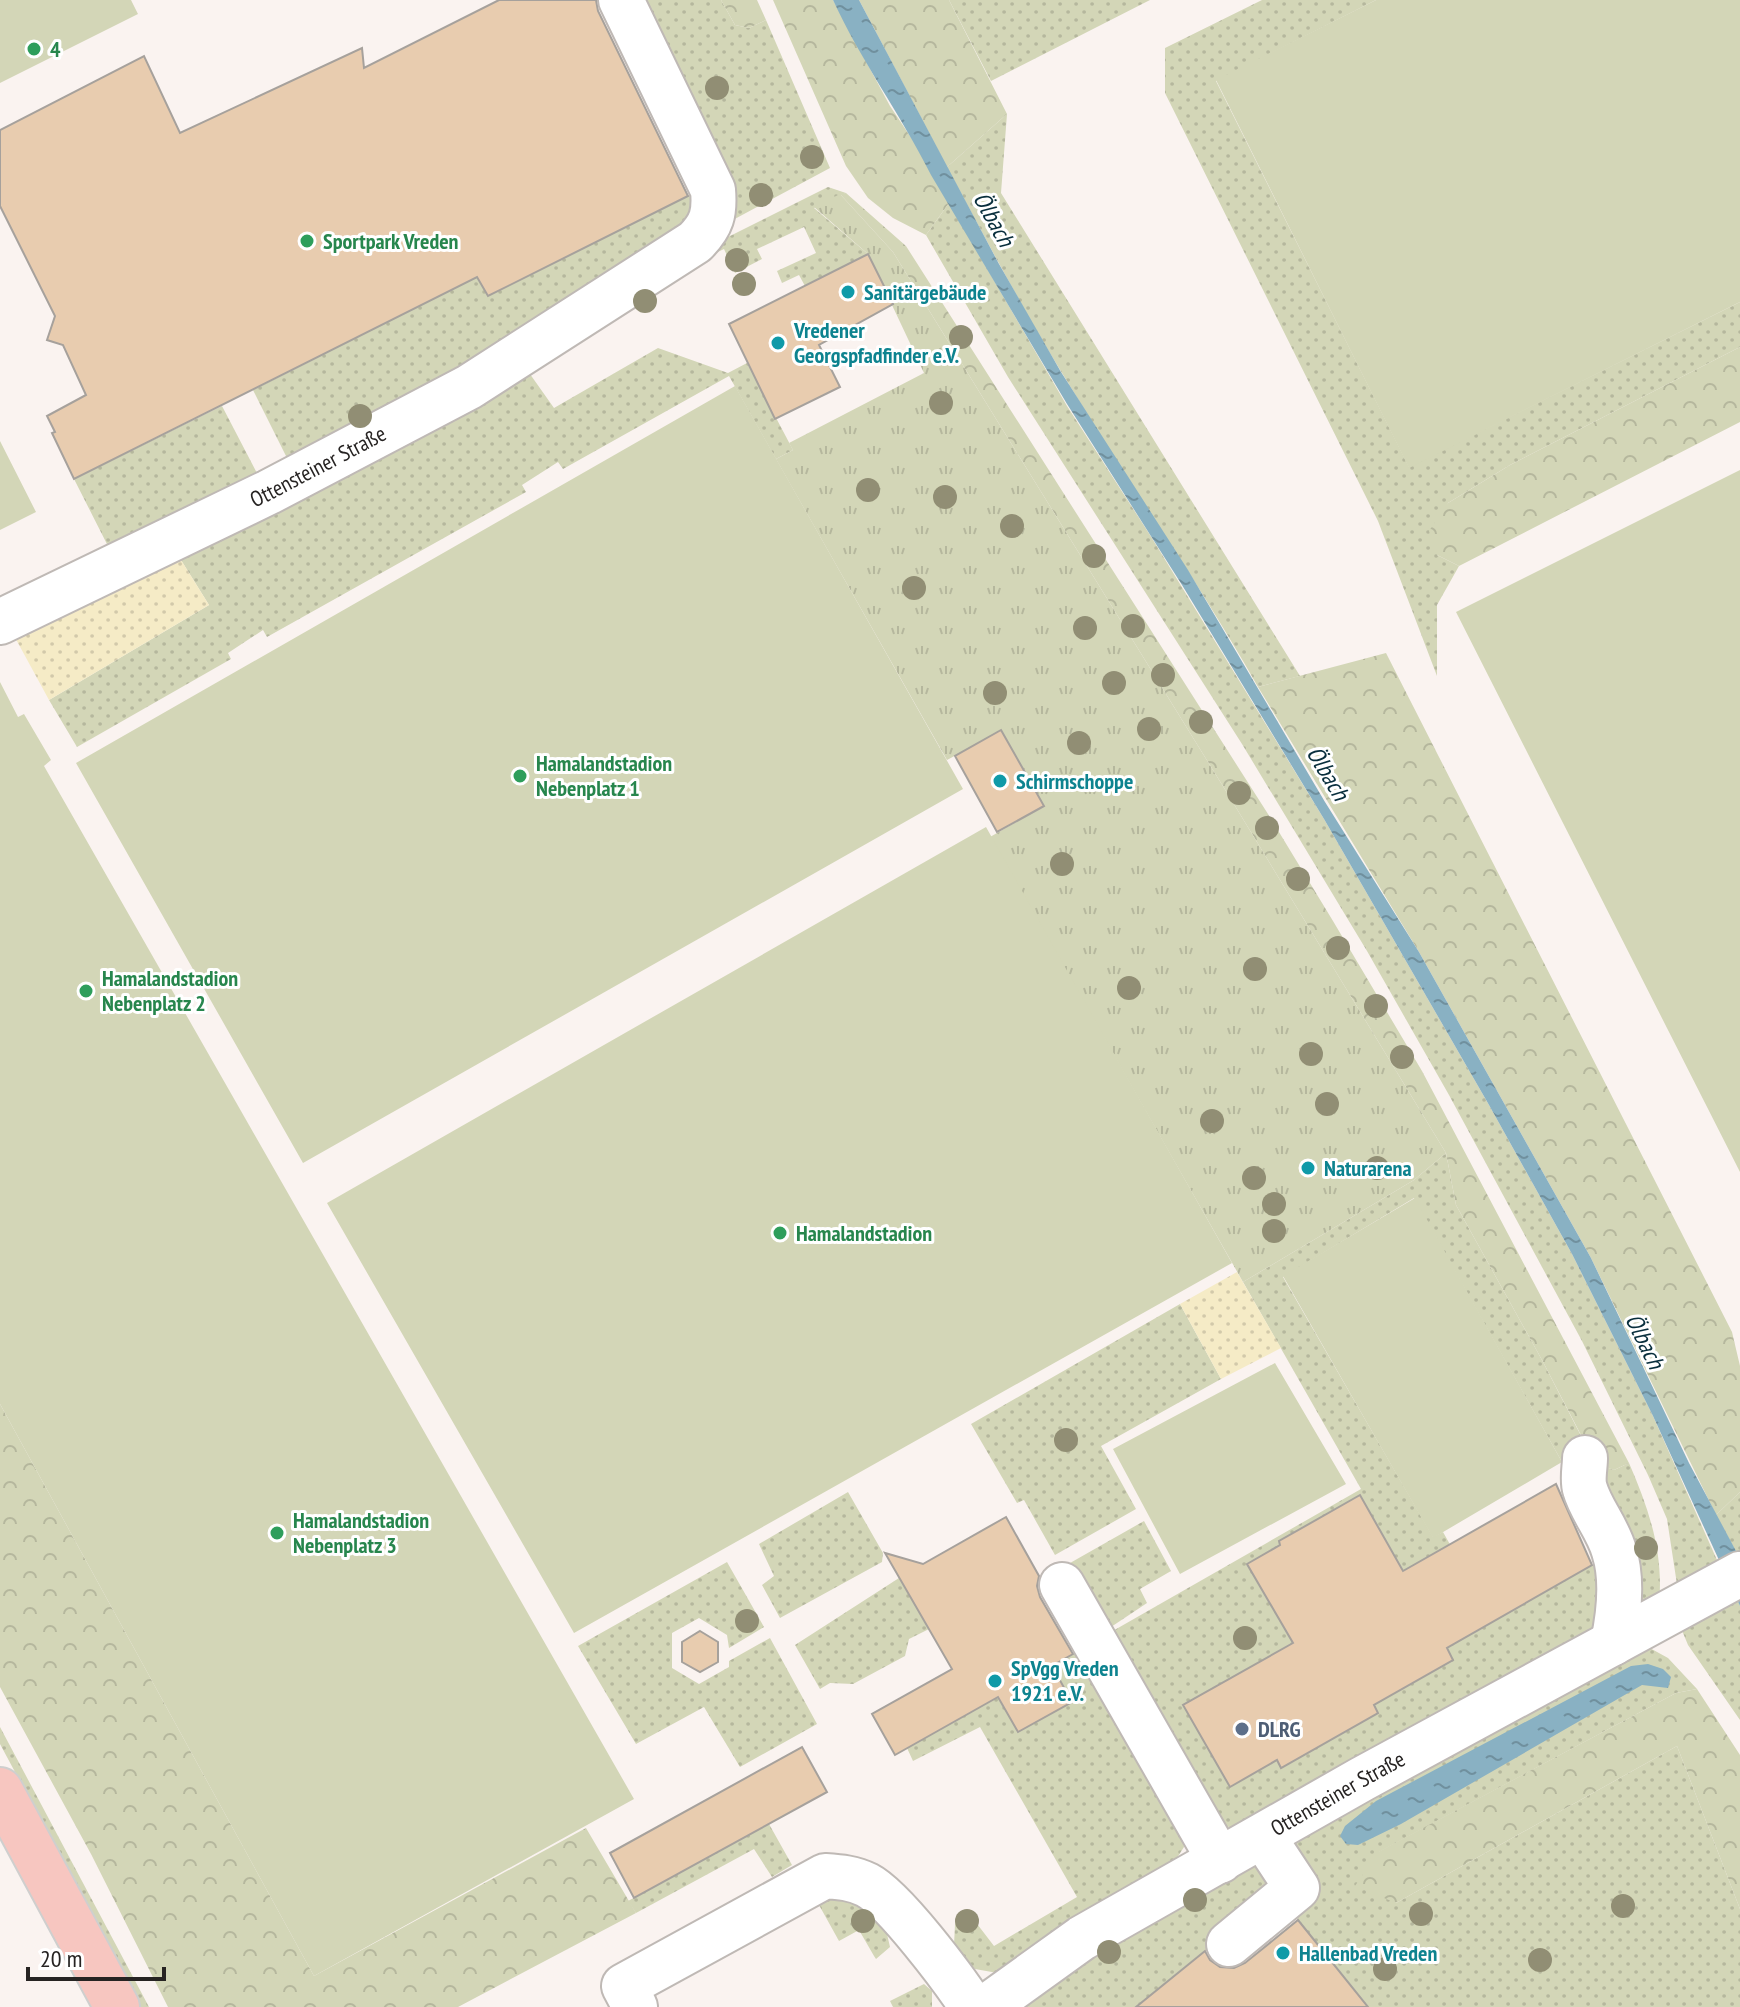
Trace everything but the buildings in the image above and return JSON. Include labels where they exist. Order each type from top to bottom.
[{"type":"main road","points":[[0,1790],[117,2007]]},
{"type":"street","name":"Ottensteiner Straße","points":[[0,622],[269,492],[469,387],[695,242],[709,228],[715,211],[713,190],[621,0]]},
{"type":"street","points":[[1585,1458],[1584,1488],[1615,1551],[1618,1567],[1613,1643]]},
{"type":"street","name":"Ottensteiner Straße","points":[[986,2007],[1082,1938],[1264,1838],[1362,1779],[1740,1574]]},
{"type":"street","points":[[1062,1585],[1220,1861]]},
{"type":"street","points":[[1229,1944],[1297,1888],[1264,1838]]},
{"type":"street","points":[[635,2007],[624,1986],[825,1876],[851,1878],[870,1886],[891,1904],[972,2007]]},
{"type":"green space","name":"4","points":[[0,0],[131,0],[138,14],[0,83]]},
{"type":"green space","points":[[634,0],[721,0],[735,25],[749,28],[766,20],[830,168],[731,221]]},
{"type":"green space","points":[[721,0],[757,0],[766,20],[749,28],[735,25]]},
{"type":"green space","points":[[773,0],[833,0],[890,106],[949,203],[926,235],[893,218],[868,198],[846,166]]},
{"type":"green space","points":[[859,0],[949,0],[1007,114],[947,167]]},
{"type":"green space","points":[[949,0],[1150,0],[991,81]]},
{"type":"green space","points":[[1262,0],[1376,0],[1216,81],[1409,467],[1740,302],[1740,347],[1510,465],[1448,503],[1437,555],[1459,566],[1437,605],[1437,676],[1378,521],[1165,93],[1165,48]]},
{"type":"green space","points":[[1376,0],[1740,0],[1740,302],[1409,468],[1216,80]]},
{"type":"green space","points":[[1007,114],[1001,193],[1300,676],[1258,687],[1047,348],[947,167]]},
{"type":"green space","points":[[828,187],[846,193],[814,208],[868,254],[805,286],[799,275],[782,283],[777,271],[816,253],[804,227],[757,249],[762,259],[735,273],[724,249],[631,294],[716,243]]},
{"type":"green space","points":[[694,192],[695,222],[469,376],[288,460],[253,390],[477,277],[488,295]]},
{"type":"green space","points":[[846,193],[906,246],[1268,814],[1422,1071],[1629,1463],[1614,1470],[1596,1464],[1456,1205],[1446,1153],[893,252],[840,194]]},
{"type":"green space","points":[[840,194],[893,252],[1446,1153],[1414,1180],[1243,1282],[990,837],[1044,806],[1001,731],[947,760],[776,459],[793,450],[789,443],[924,373],[868,254],[814,207]]},
{"type":"green space","points":[[949,203],[1067,406],[1324,819],[1489,1105],[1572,1254],[1653,1416],[1721,1569],[1678,1591],[1667,1519],[1648,1475],[1582,1341],[1449,1095],[1367,951],[1242,744],[1008,377],[926,235]]},
{"type":"green space","points":[[1740,347],[1740,422],[1459,566],[1437,555],[1429,531],[1448,503],[1510,465]]},
{"type":"green space","points":[[658,348],[728,373],[747,363],[793,450],[776,459],[729,376],[563,469],[558,462],[522,485],[526,492],[267,637],[263,630],[228,653],[231,659],[77,747],[49,700],[209,605],[176,552],[525,367],[554,408]]},
{"type":"green space","name":"Hamalandstadion Nebenplatz 1","points":[[735,386],[963,789],[303,1163],[76,763]]},
{"type":"green space","points":[[222,406],[259,477],[111,552],[74,479]]},
{"type":"green space","points":[[0,441],[36,512],[0,530]]},
{"type":"green space","points":[[1740,470],[1740,1172],[1456,612]]},
{"type":"green space","points":[[1386,653],[1732,1332],[1740,1366],[1740,1492],[1716,1515],[1591,1258],[1419,952],[1258,687]]},
{"type":"green space","name":"Hamalandstadion Nebenplatz 3","points":[[0,682],[18,717],[24,714],[51,760],[44,766],[634,1799],[314,1976],[0,1404]]},
{"type":"green space","name":"Hamalandstadion","points":[[986,827],[1232,1263],[574,1633],[327,1203]]},
{"type":"green space","points":[[1446,1153],[1456,1205],[1595,1463],[1614,1470],[1629,1463],[1643,1497],[1657,1549],[1659,1604],[1633,1620],[1585,1458],[1562,1462],[1414,1198],[1283,1277],[1433,1537],[1443,1532],[1493,1621],[1600,1561],[1601,1621],[1588,1645],[1234,1828],[1214,1824],[1104,1636],[1361,1489],[1243,1282],[1414,1180]]},
{"type":"green space","points":[[1415,1198],[1562,1462],[1433,1538],[1283,1276]]},
{"type":"green space","points":[[1180,1304],[1221,1379],[1101,1446],[1136,1509],[1055,1555],[1024,1500],[1017,1503],[971,1424]]},
{"type":"green space","points":[[1275,1363],[1346,1484],[1180,1574],[1113,1449]]},
{"type":"green space","points":[[0,1404],[314,1976],[586,1828],[636,1913],[458,2007],[168,2007],[91,1854],[0,1687]]},
{"type":"green space","points":[[848,1492],[883,1553],[882,1562],[780,1618],[762,1585],[774,1576],[759,1544]]},
{"type":"green space","points":[[1740,1492],[1740,1559],[1716,1515]]},
{"type":"green space","points":[[1144,1521],[1171,1571],[1140,1589],[1147,1603],[1102,1633],[1063,1567]]},
{"type":"green space","points":[[727,1562],[764,1627],[729,1648],[727,1635],[699,1618],[672,1633],[672,1668],[699,1684],[729,1667],[729,1661],[770,1638],[817,1724],[740,1767],[704,1707],[636,1744],[578,1646]]},
{"type":"green space","points":[[899,1578],[929,1629],[909,1639],[905,1656],[853,1684],[830,1683],[820,1689],[795,1645]]},
{"type":"green space","points":[[1736,1596],[1740,1606],[1740,1720],[1688,1645],[1681,1628]]},
{"type":"green space","points":[[1085,1647],[1181,1817],[1184,1847],[1173,1864],[1003,1974],[975,1969],[954,1945],[955,1924],[961,1916],[971,1916],[994,1946],[1077,1897],[980,1727],[913,1761],[907,1748],[998,1697],[1018,1732],[1072,1702],[1052,1666]]},
{"type":"green space","points":[[1648,1647],[1668,1658],[1697,1689],[1676,1693],[1379,1852],[1396,1903],[1677,1746],[1740,1909],[1740,2007],[1368,2007],[1292,1912],[1318,1890],[1288,1852],[1287,1837]]},
{"type":"green space","points":[[1697,1689],[1740,1755],[1740,1909],[1677,1746],[1396,1903],[1355,1886],[1378,1852],[1676,1693]]},
{"type":"green space","points":[[0,1727],[149,2007],[141,2007],[0,1744]]},
{"type":"green space","points":[[769,1824],[792,1865],[772,1877],[754,1849],[636,1913],[628,1901]]},
{"type":"green space","points":[[1253,1856],[1270,1870],[1269,1898],[1136,2007],[1017,2007],[1064,1971]]},
{"type":"green space","points":[[832,1897],[861,1904],[887,1934],[890,1947],[876,1959],[859,1930],[839,1941],[819,1905]]},
{"type":"green space","points":[[924,1984],[932,1991],[932,2007],[893,2007],[890,2001]]},
{"type":"sand","points":[[176,552],[209,605],[49,700],[12,632]]},
{"type":"sand","points":[[1237,1272],[1281,1348],[1221,1379],[1180,1304]]},
{"type":"water","points":[[833,0],[859,0],[999,264],[1061,372],[1188,570],[1325,802],[1419,952],[1591,1258],[1689,1463],[1740,1559],[1740,1606],[1653,1416],[1572,1254],[1489,1105],[1324,819],[1182,585],[1067,404],[931,175]]},
{"type":"water","points":[[1648,1664],[1663,1669],[1671,1677],[1668,1688],[1642,1685],[1401,1824],[1358,1845],[1346,1844],[1340,1836],[1345,1826],[1376,1801],[1631,1666]]},
{"type":"place","name":"4","points":[[34,49]]},
{"type":"place","name":"Sportpark Vreden","points":[[307,241]]},
{"type":"place","name":"Sanitärgebäude","points":[[848,292]]},
{"type":"place","name":"Vredener Georgspfadfinder e.V.","points":[[778,343]]},
{"type":"place","name":"Hamalandstadion Nebenplatz 1","points":[[520,776]]},
{"type":"place","name":"Schirmschoppe","points":[[1000,781]]},
{"type":"place","name":"Hamalandstadion Nebenplatz 2","points":[[86,991]]},
{"type":"place","name":"Naturarena","points":[[1308,1168]]},
{"type":"place","name":"Hamalandstadion","points":[[780,1233]]},
{"type":"place","name":"Hamalandstadion Nebenplatz 3","points":[[277,1533]]},
{"type":"place","name":"SpVgg Vreden 1921 e.V.","points":[[995,1681]]},
{"type":"place","name":"DLRG","points":[[1242,1729]]},
{"type":"place","name":"Hallenbad Vreden","points":[[1283,1953]]},
{"type":"water label","name":"Ölbach","points":[[994,219]]},
{"type":"water label","name":"Ölbach","points":[[1328,773]]},
{"type":"water label","name":"Ölbach","points":[[1645,1341]]}]
